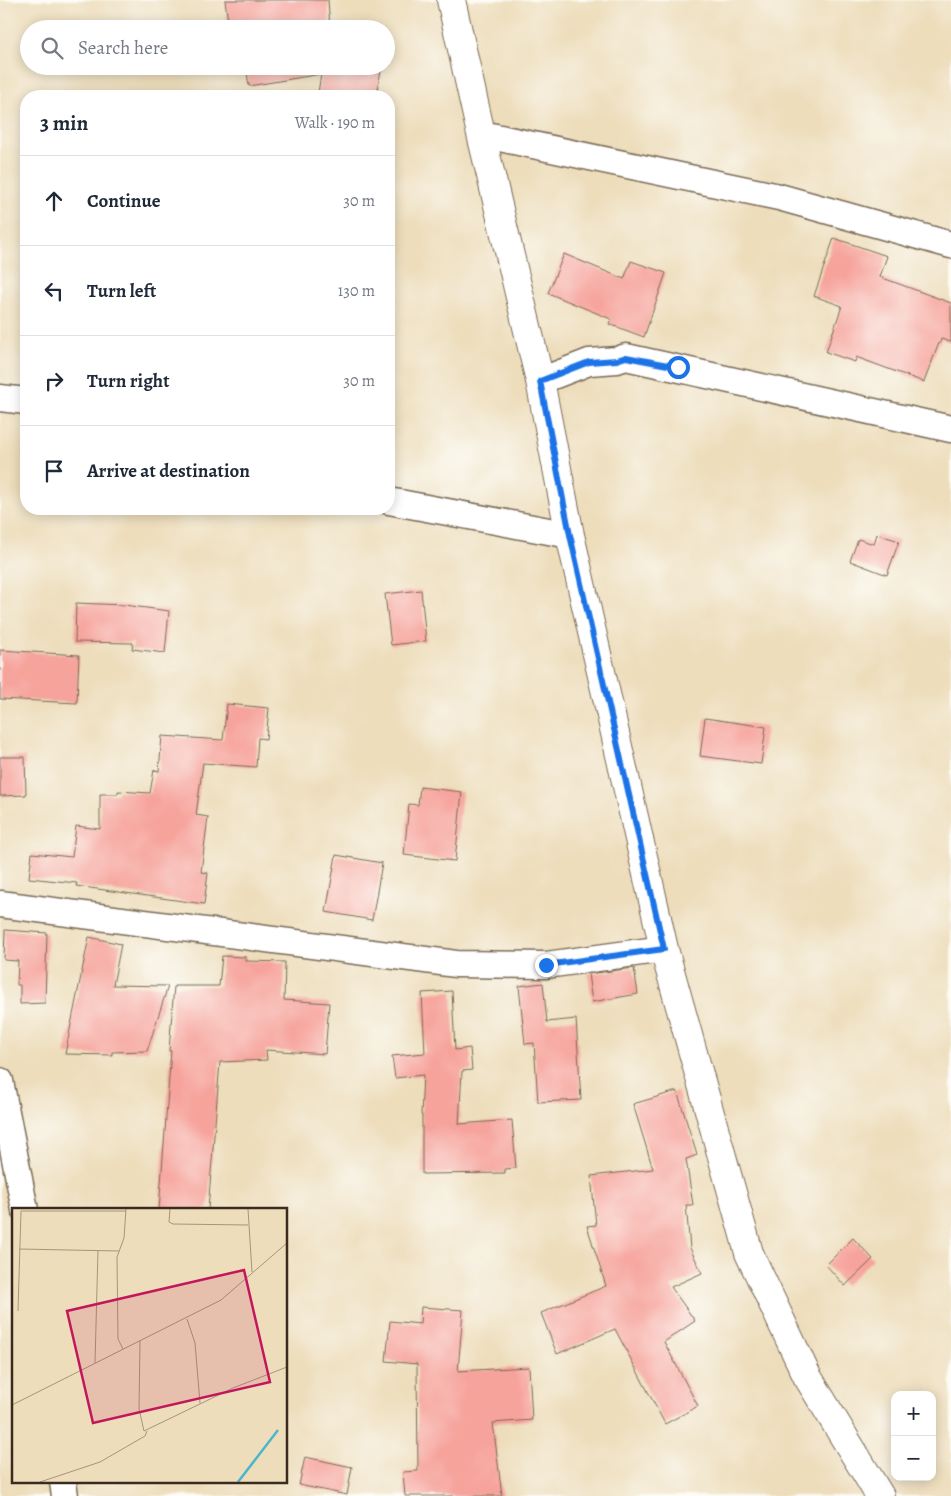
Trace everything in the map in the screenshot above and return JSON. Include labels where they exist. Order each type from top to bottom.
[{"type":"street","points":[[451,0],[480,134],[540,381],[570,535],[664,949],[749,1253],[807,1376],[880,1496]]},
{"type":"street","points":[[480,134],[779,197],[951,245]]},
{"type":"street","points":[[540,381],[589,362],[617,360],[626,357],[951,429]]},
{"type":"street","points":[[0,398],[20,400]]},
{"type":"street","points":[[395,501],[570,535]]},
{"type":"street","points":[[0,904],[456,964],[546,965],[664,949]]},
{"type":"street","points":[[0,1081],[25,1208]]},
{"type":"building","points":[[225,0],[328,0],[329,20],[228,20]]},
{"type":"building","points":[[247,75],[315,75],[249,86]]},
{"type":"building","points":[[321,75],[380,75],[377,90],[318,90]]},
{"type":"building","points":[[834,238],[887,256],[880,277],[951,303],[951,342],[941,339],[924,382],[856,357],[855,362],[826,352],[842,306],[814,296]]},
{"type":"building","points":[[564,254],[624,279],[631,261],[666,273],[644,337],[609,324],[611,319],[548,293]]},
{"type":"building","points":[[877,534],[899,541],[887,575],[850,561],[858,539],[874,544]]},
{"type":"building","points":[[421,590],[426,641],[391,645],[385,594]]},
{"type":"building","points":[[76,603],[124,605],[169,611],[165,653],[132,649],[133,643],[75,642]]},
{"type":"building","points":[[0,650],[79,655],[77,703],[0,699]]},
{"type":"building","points":[[227,704],[269,708],[266,739],[258,738],[256,767],[203,763],[196,815],[208,817],[201,872],[208,873],[204,904],[76,886],[77,883],[29,878],[32,853],[72,857],[76,826],[100,829],[100,794],[118,794],[118,791],[150,793],[154,770],[159,771],[162,736],[223,740]]},
{"type":"building","points":[[705,718],[766,727],[761,764],[700,756]]},
{"type":"building","points":[[0,757],[25,757],[26,795],[0,796]]},
{"type":"building","points":[[420,787],[462,792],[455,861],[404,855],[409,804],[418,805]]},
{"type":"building","points":[[336,855],[382,863],[372,920],[326,912]]},
{"type":"building","points":[[5,930],[47,933],[45,1003],[20,1004],[20,985],[17,985],[18,961],[4,960]]},
{"type":"building","points":[[89,937],[121,944],[113,985],[168,986],[147,1051],[112,1052],[112,1055],[65,1054]]},
{"type":"building","points":[[222,956],[246,957],[246,961],[285,962],[284,1000],[329,1003],[325,1054],[266,1050],[267,1060],[220,1062],[208,1208],[159,1208],[174,986],[219,986]]},
{"type":"building","points":[[634,968],[638,994],[592,1002],[588,974]]},
{"type":"building","points":[[543,983],[547,1022],[576,1019],[581,1100],[538,1102],[534,1043],[525,1044],[519,986]]},
{"type":"building","points":[[452,991],[455,1050],[470,1048],[472,1070],[462,1071],[459,1124],[512,1120],[516,1168],[505,1169],[505,1173],[422,1174],[421,1115],[423,1075],[395,1078],[392,1056],[425,1053],[422,993]]},
{"type":"building","points":[[677,1091],[697,1155],[686,1159],[693,1205],[686,1205],[690,1248],[702,1273],[671,1287],[695,1321],[664,1342],[698,1406],[665,1424],[615,1329],[557,1354],[541,1313],[606,1286],[587,1226],[596,1225],[591,1176],[653,1169],[633,1104]]},
{"type":"building","points":[[853,1238],[873,1259],[845,1286],[826,1265]]},
{"type":"building","points":[[421,1307],[463,1310],[458,1371],[529,1367],[532,1420],[493,1423],[502,1496],[405,1496],[403,1472],[418,1471],[417,1364],[386,1361],[390,1321],[420,1324]]},
{"type":"building","points":[[305,1457],[352,1467],[347,1495],[299,1485]]},
{"type":"route","points":[[546,965],[664,949],[570,535],[540,381],[589,362],[617,360],[626,357],[678,367]]}]
